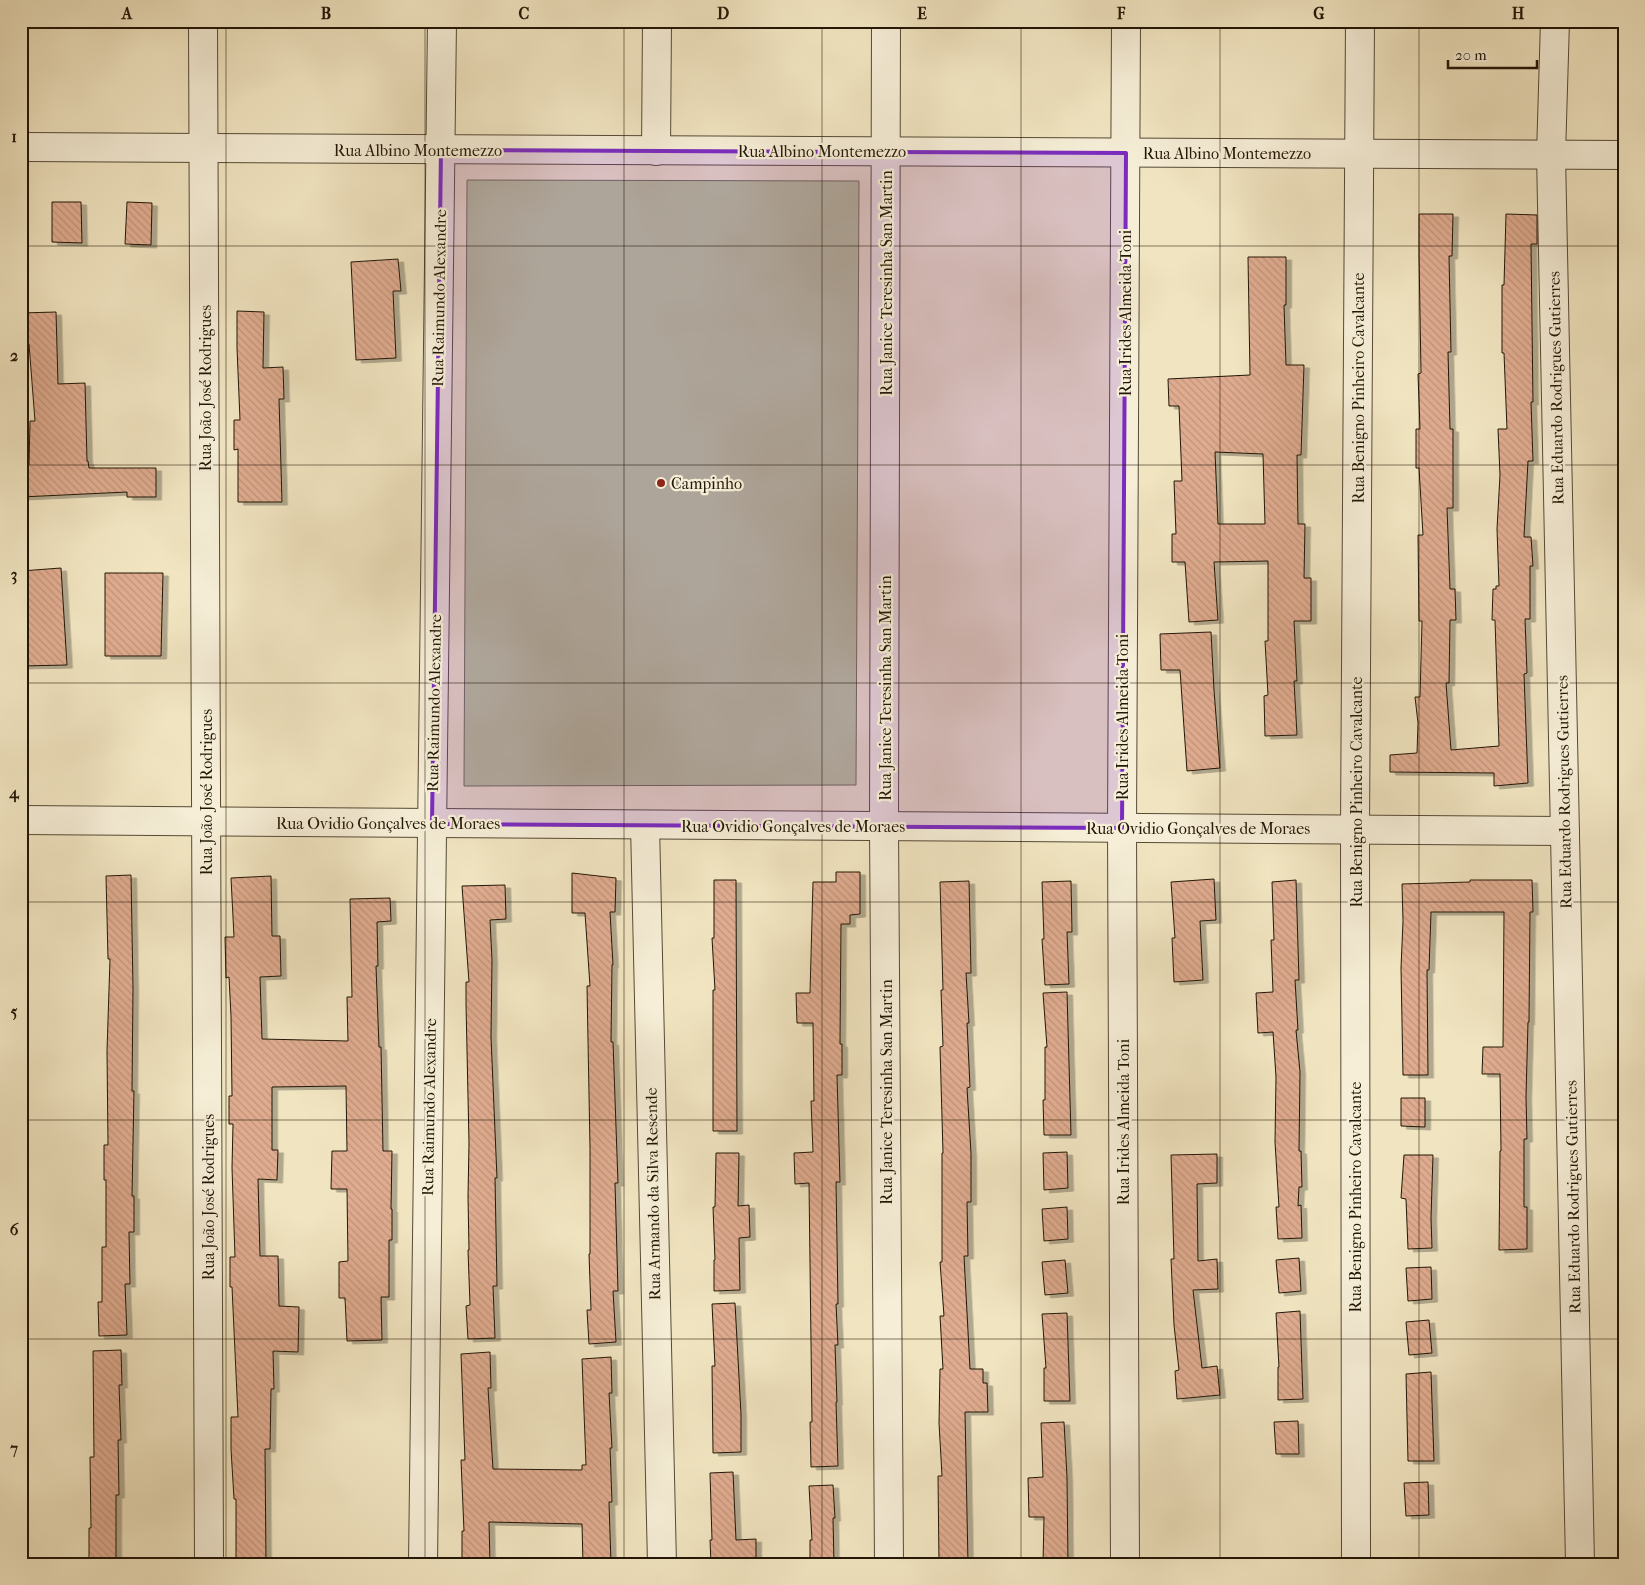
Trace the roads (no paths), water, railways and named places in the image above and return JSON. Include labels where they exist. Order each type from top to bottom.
[{"type":"street","name":"Rua João José Rodrigues","points":[[203,21],[209,1564]]},
{"type":"street","name":"Rua Raimundo Alexandre","points":[[424,1564],[442,21]]},
{"type":"street","points":[[656,150],[657,21]]},
{"type":"street","name":"Rua Janice Teresinha San Martin","points":[[886,21],[884,826],[889,1564]]},
{"type":"street","name":"Rua Irides Almeida Toni","points":[[1125,1564],[1122,828],[1126,21]]},
{"type":"street","name":"Rua Benigno Pinheiro Cavalcante","points":[[1356,1564],[1355,829],[1360,21]]},
{"type":"street","name":"Rua Eduardo Rodrigues Gutierres","points":[[1555,21],[1551,155],[1580,1564]]},
{"type":"street","name":"Rua Albino Montemezzo","points":[[21,147],[1624,155]]},
{"type":"street","name":"Rua Ovidio Gonçalves de Moraes","points":[[21,820],[1565,831]]},
{"type":"street","name":"Rua Armando da Silva Resende","points":[[645,825],[662,1564]]},
{"type":"place","name":"Campinho","points":[[661,483]]}]
